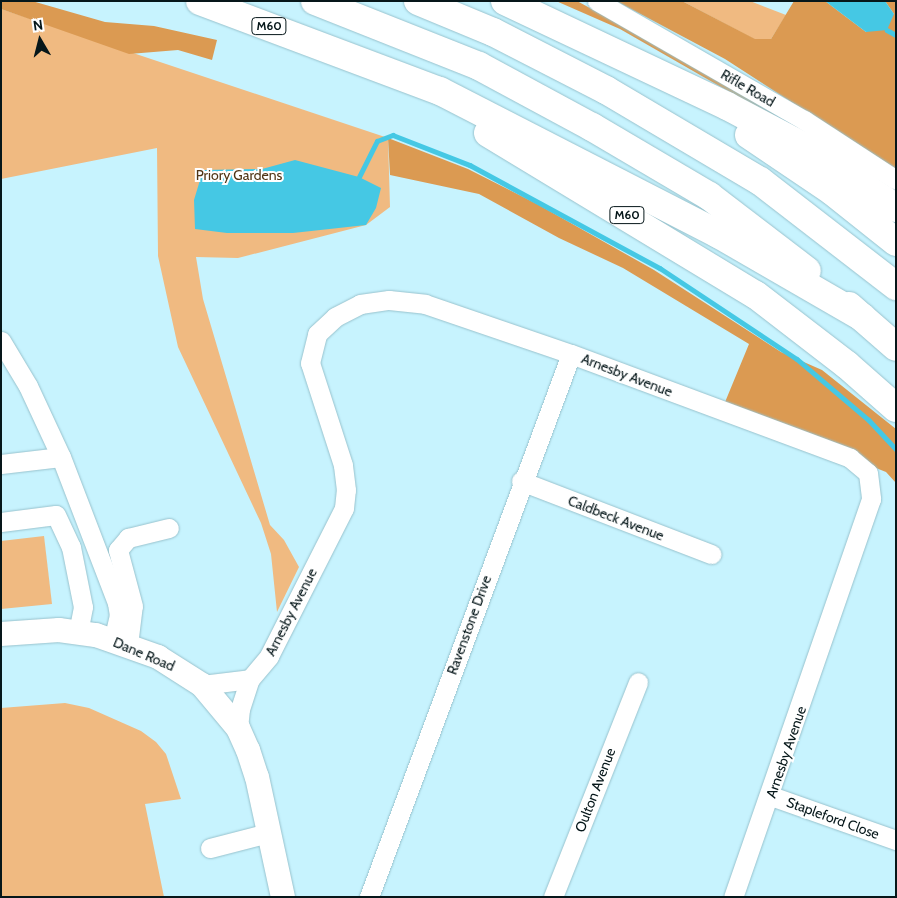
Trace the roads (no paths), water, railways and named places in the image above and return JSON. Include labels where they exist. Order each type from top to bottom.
[{"type":"highway","name":"M60","points":[[200,1],[440,91],[566,153],[718,234],[862,317]]},
{"type":"highway","name":"M60","points":[[315,1],[479,66],[592,127],[709,196],[771,240],[896,348]]},
{"type":"highway","points":[[418,1],[494,32],[606,90],[760,181],[896,286]]},
{"type":"highway","points":[[506,1],[621,58],[726,106],[810,150],[896,208]]},
{"type":"highway","name":"M60","points":[[337,52],[442,106],[756,295],[847,365],[896,408]]},
{"type":"highway","points":[[621,58],[764,144],[832,191],[896,242]]},
{"type":"highway","points":[[793,165],[896,257]]},
{"type":"main road","name":"Dane Road","points":[[1,634],[78,632],[120,643],[158,657],[202,685],[238,728],[257,777],[283,897]]},
{"type":"street","name":"Rifle Road","points":[[597,1],[804,120],[896,180]]},
{"type":"street","name":"Arnesby Avenue","points":[[238,728],[240,709],[250,679],[269,656],[344,508],[346,490],[343,465],[310,363],[317,334],[325,325],[360,304],[389,300],[424,304],[571,354],[850,458],[868,473],[871,499],[771,796],[733,897]]},
{"type":"street","points":[[2,343],[28,386],[61,457],[117,603],[120,643]]},
{"type":"street","name":"Ravenstone Drive","points":[[369,897],[522,481],[571,354]]},
{"type":"street","points":[[1,464],[61,457]]},
{"type":"street","name":"Caldbeck Avenue","points":[[522,481],[711,554]]},
{"type":"street","points":[[1,522],[56,515],[71,547],[83,607],[78,632]]},
{"type":"street","points":[[120,643],[132,596],[118,550],[128,538],[170,528]]},
{"type":"street","points":[[202,685],[250,679]]},
{"type":"street","name":"Oulton Avenue","points":[[553,897],[638,682]]},
{"type":"street","name":"Stapleford Close","points":[[771,796],[896,840]]},
{"type":"street","points":[[210,846],[268,833]]},
{"type":"water","points":[[825,1],[885,1],[894,14],[887,30],[866,32]]},
{"type":"water","points":[[295,160],[359,177],[381,188],[376,208],[366,225],[293,233],[227,233],[195,229],[194,200],[203,170],[262,169]]},
{"type":"waterway","points":[[887,30],[896,35]]},
{"type":"waterway","points":[[359,177],[377,141],[393,135],[470,165],[660,268],[797,359],[869,420],[896,449]]},
{"type":"park label","name":"Priory Gardens","points":[[239,175]]}]
